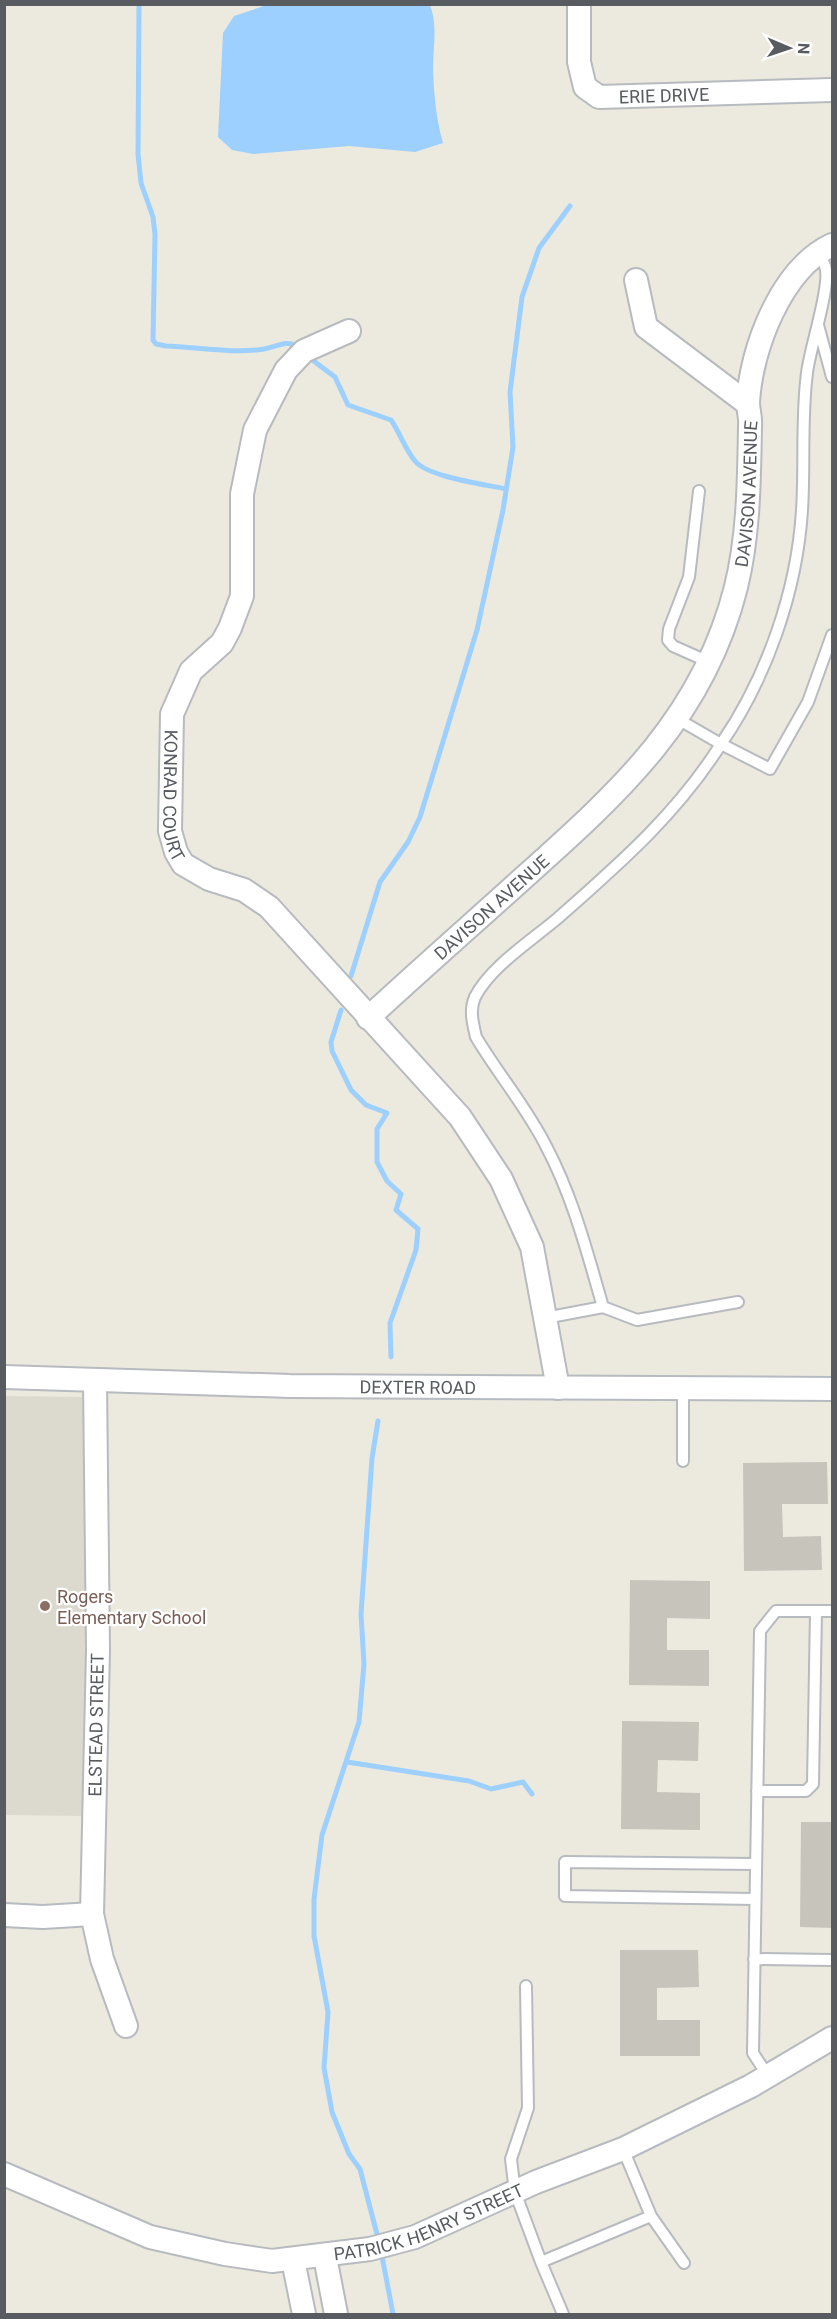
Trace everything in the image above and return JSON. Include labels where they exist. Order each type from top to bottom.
[{"type":"street","name":"ERIE DRIVE","points":[[579,4],[579,62],[585,87],[599,97],[832,90]]},
{"type":"street","name":"DAVISON AVENUE","points":[[368,1018],[613,797],[660,742],[676,718],[719,643],[736,586],[745,536],[750,429],[748,404],[760,342],[779,301],[798,271],[825,250]]},
{"type":"street","name":"DAVISON AVENUE","points":[[636,280],[646,327],[748,404]]},
{"type":"street","name":"KONRAD COURT","points":[[349,331],[304,351],[286,370],[255,430],[242,494],[242,596],[222,643],[191,671],[172,714],[169,821],[176,852],[183,864],[209,879],[244,890],[269,908],[368,1018]]},
{"type":"street","points":[[368,1018],[459,1117],[501,1179],[532,1247],[558,1388]]},
{"type":"street","name":"DEXTER ROAD","points":[[4,1377],[95,1382],[832,1389]]},
{"type":"street","name":"ELSTEAD STREET","points":[[95,1382],[98,1650],[92,1914],[102,1959],[126,2026]]},
{"type":"street","points":[[4,1915],[43,1917],[92,1914]]},
{"type":"street","name":"PATRICK HENRY STREET","points":[[6,2180],[150,2237],[225,2254],[272,2261],[325,2257],[370,2249],[415,2237],[515,2192],[623,2149],[768,2076],[832,2038]]},
{"type":"street","points":[[325,2257],[336,2314]]},
{"type":"street","points":[[293,2260],[304,2314]]},
{"type":"lane","points":[[603,1307],[576,1211],[562,1178],[545,1144],[476,1037],[471,1017],[474,998],[490,975],[615,867],[663,821],[697,782],[742,712],[755,685],[779,627],[802,512],[804,398],[807,369],[821,315],[826,267],[825,250]]},
{"type":"lane","points":[[818,325],[832,377]]},
{"type":"lane","points":[[699,491],[689,577],[669,629],[668,640],[673,646],[709,662]]},
{"type":"lane","points":[[676,718],[770,769],[808,702],[832,635]]},
{"type":"lane","points":[[545,1318],[603,1307],[637,1320],[738,1302]]},
{"type":"lane","points":[[683,1388],[683,1461]]},
{"type":"lane","points":[[768,2076],[753,2053],[760,1631],[776,1611],[832,1611]]},
{"type":"lane","points":[[757,1791],[806,1791],[813,1784],[816,1611]]},
{"type":"lane","points":[[755,1899],[565,1896],[565,1862],[756,1864]]},
{"type":"lane","points":[[754,1959],[832,1959]]},
{"type":"lane","points":[[526,1986],[528,2108],[511,2158],[515,2192],[563,2314]]},
{"type":"lane","points":[[623,2149],[651,2216],[684,2263]]},
{"type":"lane","points":[[541,2262],[651,2216]]},
{"type":"shaded area","name":"Rogers Elementary School","points":[[5,1396],[86,1397],[85,1816],[5,1815]]},
{"type":"water","points":[[270,4],[430,5],[434,28],[435,97],[443,143],[415,152],[349,146],[253,154],[232,150],[218,137],[223,33],[234,16]]},
{"type":"building","points":[[827,1462],[828,1504],[782,1504],[783,1537],[821,1536],[822,1570],[744,1571],[743,1463]]},
{"type":"building","points":[[630,1580],[710,1581],[710,1619],[667,1618],[667,1650],[709,1650],[709,1686],[629,1685]]},
{"type":"building","points":[[622,1721],[699,1722],[698,1761],[658,1760],[657,1792],[700,1793],[700,1830],[621,1829]]},
{"type":"building","points":[[801,1822],[832,1822],[832,1928],[800,1927]]},
{"type":"building","points":[[620,1950],[698,1950],[699,1987],[657,1988],[657,2020],[700,2020],[700,2056],[620,2056]]},
{"type":"waterway","points":[[139,4],[138,154],[141,183],[153,217],[155,234],[153,340],[156,344],[166,346],[227,351],[264,349],[286,344],[299,347]]},
{"type":"waterway","points":[[351,976],[380,882],[408,842],[420,817],[477,630],[503,510],[513,447],[510,392],[522,297],[539,248],[570,206]]},
{"type":"waterway","points":[[307,356],[335,377],[348,405],[391,420],[411,456],[422,467],[443,476],[506,489]]},
{"type":"waterway","points":[[341,1010],[331,1042],[332,1051],[351,1090],[366,1105],[387,1113],[377,1129],[377,1162],[387,1181],[401,1194],[396,1210],[418,1229],[416,1250],[390,1323],[391,1357]]},
{"type":"waterway","points":[[378,1421],[372,1458],[361,1614],[364,1664],[359,1722],[322,1835],[314,1899],[314,1936],[328,2012],[324,2068],[332,2112],[349,2154],[360,2169],[379,2242]]},
{"type":"waterway","points":[[347,1762],[469,1781],[491,1789],[523,1782],[532,1794]]},
{"type":"waterway","points":[[381,2251],[393,2314]]},
{"type":"place","name":"Rogers Elementary School","points":[[45,1606]]}]
